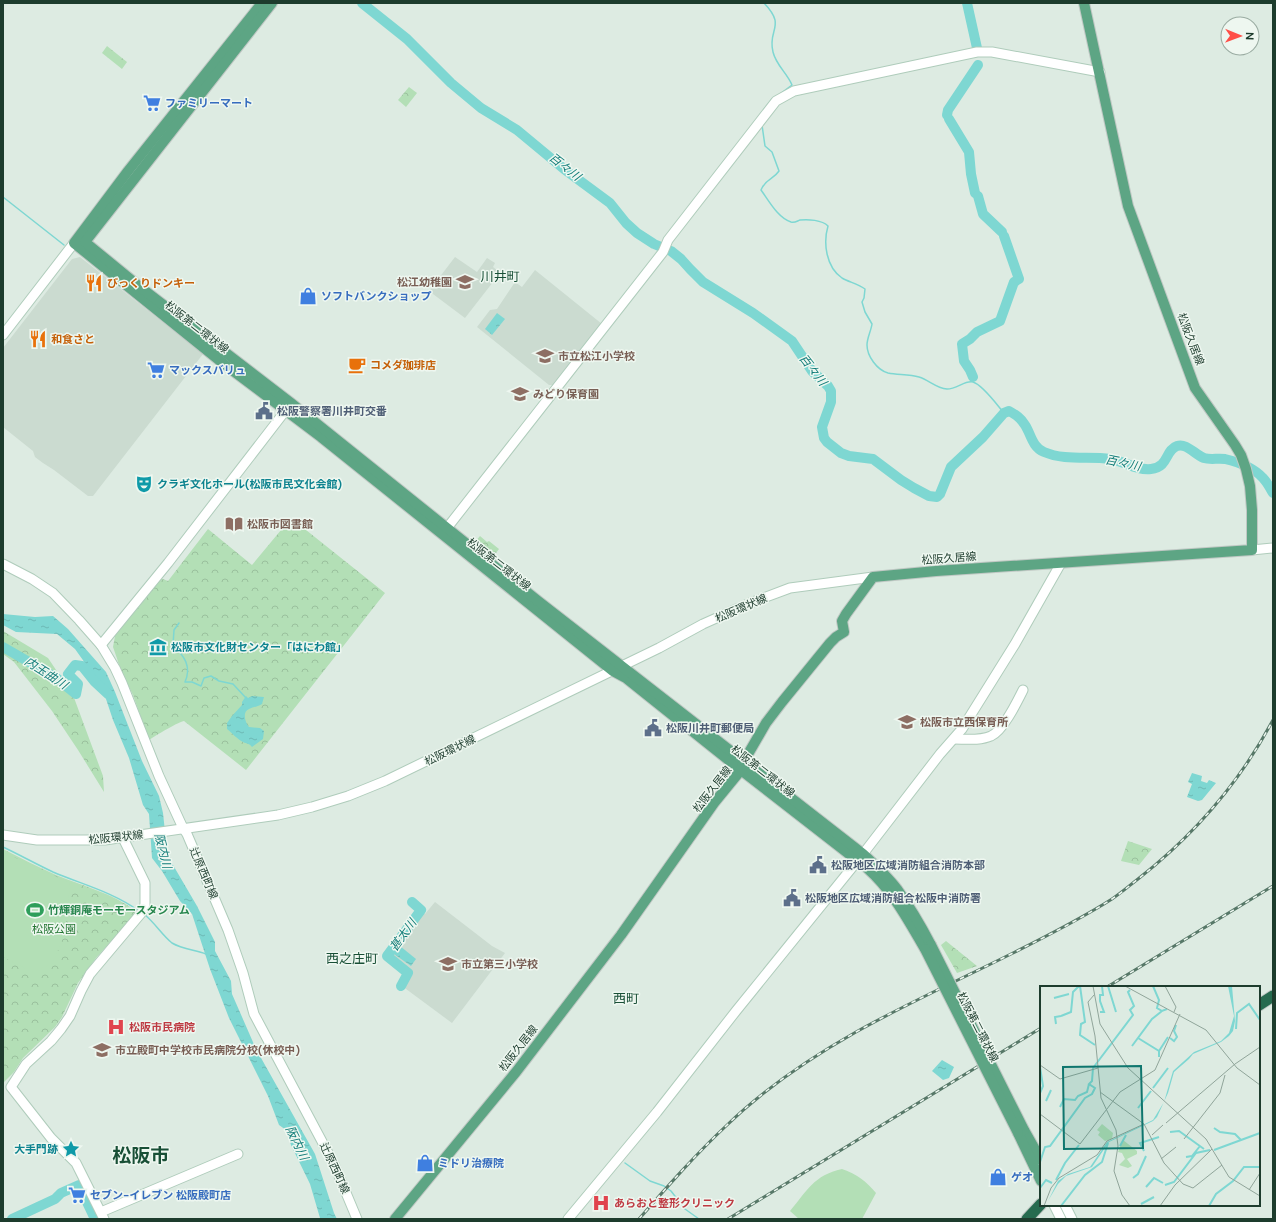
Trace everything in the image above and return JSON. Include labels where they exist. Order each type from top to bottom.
[{"type":"highway","points":[[1260,1004],[1273,996]]},
{"type":"highway","points":[[1027,1219],[1040,1205]]},
{"type":"main road","points":[[74,243],[128,171],[262,3]]},
{"type":"main road","points":[[84,242],[272,3]]},
{"type":"main road","name":"松阪久居線","points":[[395,1219],[516,1072],[620,935],[742,766],[766,724],[788,693],[836,637],[844,632],[842,622],[851,606],[873,577],[936,571],[1252,550],[1252,510],[1250,486],[1246,469],[1241,455],[1222,425],[1195,388],[1128,206],[1084,3]]},
{"type":"main road","name":"松阪第二環状線","points":[[84,242],[288,407],[447,528],[623,666],[807,820],[859,857],[897,889],[916,918],[928,947],[1021,1132],[1040,1179]]},
{"type":"main road","name":"松阪第二環状線","points":[[74,243],[219,360],[288,407],[321,437],[613,670],[626,678],[742,766]]},
{"type":"main road","name":"松阪第二環状線","points":[[1021,1132],[1040,1159]]},
{"type":"street","points":[[447,528],[663,252],[672,235],[761,118],[776,101],[794,91],[977,52],[992,52],[1100,72]]},
{"type":"street","points":[[3,335],[74,243],[84,242]]},
{"type":"street","points":[[101,645],[173,557],[288,407]]},
{"type":"street","points":[[1252,550],[1273,548]]},
{"type":"street","points":[[568,1219],[657,1112],[940,754],[962,729],[1061,563]]},
{"type":"street","name":"辻原西町線","points":[[3,564],[32,579],[53,593],[101,645],[120,678],[180,829],[187,834],[228,930],[243,973],[254,1014],[334,1164],[357,1219]]},
{"type":"street","name":"松阪環状線","points":[[3,835],[37,840],[105,840],[278,815],[312,807],[354,794],[423,763],[623,666],[703,624],[750,603],[790,588],[873,577]]},
{"type":"street","points":[[954,739],[973,739],[991,736],[999,731],[1023,690]]},
{"type":"street","points":[[126,836],[145,883],[145,904],[141,913],[90,974],[70,1016],[61,1029],[51,1041],[26,1064],[11,1087],[51,1138],[76,1163],[103,1216],[238,1154]]},
{"type":"street","points":[[1054,1206],[1061,1219]]},
{"type":"street","points":[[1066,1206],[1072,1219]]},
{"type":"shaded area","points":[[80,257],[203,354],[93,496],[88,496],[35,457],[33,451],[3,427],[3,348],[72,259]]},
{"type":"shaded area","name":"松江幼稚園","points":[[455,257],[477,272],[487,258],[495,263],[493,267],[500,273],[465,318],[429,291]]},
{"type":"shaded area","name":"市立松江小学校","points":[[535,270],[602,324],[555,385],[549,385],[477,327],[490,310],[497,309],[515,282],[522,287]]},
{"type":"shaded area","name":"市立第三小学校","points":[[435,902],[492,946],[505,953],[452,1023],[402,986],[410,973],[389,956],[421,911],[425,914]]},
{"type":"green space","points":[[107,46],[127,62],[122,69],[102,53]]},
{"type":"green space","points":[[409,87],[417,93],[406,107],[398,100]]},
{"type":"green space","points":[[291,518],[385,593],[246,770],[184,721],[149,740],[133,695],[122,673],[113,647],[117,632],[160,578],[168,581],[208,529],[252,565]]},
{"type":"green space","points":[[480,536],[499,549],[493,557],[474,543]]},
{"type":"green space","points":[[3,631],[48,658],[73,695],[103,776],[104,792],[52,711],[14,662],[3,654]]},
{"type":"green space","points":[[1128,841],[1152,849],[1139,865],[1121,861]]},
{"type":"green space","name":"松阪公園","points":[[3,849],[56,875],[117,899],[136,911],[131,919],[96,958],[78,983],[62,1017],[55,1027],[23,1058],[14,1072],[4,1082]]},
{"type":"green space","name":"竹輝銅庵モーモースタジアム","points":[[3,852],[70,883],[67,918],[62,941],[52,964],[32,972],[3,957]]},
{"type":"green space","points":[[946,941],[977,966],[957,973],[941,945]]},
{"type":"green space","points":[[842,1169],[861,1178],[876,1193],[862,1219],[799,1219],[790,1211],[812,1185],[824,1175]]},
{"type":"water","points":[[497,313],[505,319],[492,335],[485,329]]},
{"type":"water","name":"阪内川","points":[[3,614],[35,617],[53,616],[68,629],[106,672],[142,761],[159,796],[163,813],[167,850],[173,865],[197,906],[215,942],[215,951],[231,981],[232,994],[256,1049],[315,1154],[337,1219],[320,1218],[310,1184],[291,1145],[286,1130],[279,1125],[268,1096],[229,1018],[210,969],[192,914],[180,901],[162,871],[152,858],[149,814],[143,805],[129,758],[113,720],[105,696],[95,677],[75,649],[57,634],[16,632],[3,625]]},
{"type":"water","points":[[246,696],[248,698],[252,696],[264,697],[262,704],[245,712],[245,720],[249,727],[260,728],[264,731],[263,739],[252,747],[243,742],[227,729],[227,723],[242,705],[242,702]]},
{"type":"water","points":[[1192,773],[1202,776],[1201,781],[1207,783],[1209,780],[1216,783],[1202,800],[1198,801],[1187,797],[1192,784],[1188,782]]},
{"type":"water","points":[[400,946],[416,959],[411,966],[394,954]]},
{"type":"water","points":[[942,1060],[954,1067],[949,1078],[943,1080],[932,1071]]},
{"type":"waterway","name":"百々川","points":[[362,3],[407,39],[451,83],[481,108],[517,130],[564,169],[610,203],[626,223],[637,233],[654,244],[671,251],[681,259],[703,282],[753,313],[792,341],[812,371],[828,386],[831,391],[831,402],[822,427],[824,438],[841,453],[849,456],[873,459],[914,488],[929,496],[937,497],[940,494],[951,467],[983,437],[1004,413],[1009,411],[1018,417],[1023,423],[1037,447],[1040,450],[1052,455],[1110,459],[1141,469],[1151,469],[1157,468],[1161,465],[1170,451],[1181,445],[1187,447],[1204,458],[1225,459],[1250,468],[1259,474],[1273,493]]},
{"type":"waterway","points":[[764,3],[771,11],[775,23],[772,38],[774,57],[792,85],[780,94]]},
{"type":"waterway","points":[[967,3],[977,48]]},
{"type":"waterway","points":[[947,115],[948,110],[978,65]]},
{"type":"waterway","points":[[760,115],[772,99]]},
{"type":"waterway","points":[[949,119],[969,152],[971,174],[975,193]]},
{"type":"waterway","points":[[762,125],[765,146],[772,152],[779,171],[765,183],[761,190],[774,209],[786,220],[792,222],[800,220],[815,220],[828,226],[826,247],[832,268],[842,278],[865,289],[862,302],[865,312],[872,324],[867,349],[873,362],[880,369],[888,373],[919,377],[936,386],[947,389],[954,388],[967,382],[973,382],[981,387],[1004,413]]},
{"type":"waterway","points":[[978,196],[983,214],[1002,232]]},
{"type":"waterway","points":[[3,197],[64,245]]},
{"type":"waterway","points":[[1004,236],[1019,279]]},
{"type":"waterway","points":[[973,377],[964,361],[962,344],[977,332],[1000,321],[1014,282],[1016,281]]},
{"type":"waterway","points":[[179,623],[174,630],[173,645],[186,662],[188,671],[185,682],[192,682],[201,686],[204,678],[211,676],[219,681],[233,684],[246,698]]},
{"type":"waterway","name":"内玉曲川","points":[[3,647],[55,677],[76,694],[78,684],[68,674],[75,665],[82,666],[94,681],[108,694]]},
{"type":"waterway","points":[[3,847],[53,872],[108,893],[139,911]]},
{"type":"waterway","name":"甚太川","points":[[401,986],[408,973],[387,956],[421,910],[412,902]]},
{"type":"waterway","points":[[145,915],[172,943],[180,947],[206,954]]},
{"type":"waterway","name":"甚太川","points":[[625,1163],[650,1181],[664,1186],[671,1191],[685,1209],[699,1219]]},
{"type":"waterway","points":[[12,1219],[55,1199],[61,1193],[79,1185],[95,1219]]},
{"type":"railway","points":[[639,1219],[692,1160],[726,1126],[756,1099],[805,1063],[839,1042],[913,1002],[1024,948],[1075,921],[1100,907],[1125,889],[1178,845],[1214,807],[1246,765],[1273,720]]},
{"type":"railway","points":[[1109,986],[1273,886]]},
{"type":"railway","points":[[728,1219],[1040,1029]]},
{"type":"place","name":"ファミリーマート","points":[[152,103]]},
{"type":"place","name":"松江幼稚園","points":[[465,282]]},
{"type":"place","name":"びっくりドンキー","points":[[94,283]]},
{"type":"place","name":"ソフトバンクショップ","points":[[308,296]]},
{"type":"place","name":"和食さと","points":[[38,339]]},
{"type":"place","name":"市立松江小学校","points":[[545,356]]},
{"type":"place","name":"コメダ珈琲店","points":[[357,365]]},
{"type":"place","name":"マックスバリュ","points":[[156,370]]},
{"type":"place","name":"みどり保育園","points":[[520,394]]},
{"type":"place","name":"松阪警察署川井町交番","points":[[264,411]]},
{"type":"place","name":"クラギ文化ホール(松阪市民文化会館)","points":[[144,484]]},
{"type":"place","name":"松阪市図書館","points":[[234,524]]},
{"type":"place","name":"松阪市文化財センター「はにわ館」","points":[[158,647]]},
{"type":"place","name":"松阪市立西保育所","points":[[907,722]]},
{"type":"place","name":"松阪川井町郵便局","points":[[653,728]]},
{"type":"place","name":"松阪地区広域消防組合消防本部","points":[[818,865]]},
{"type":"place","name":"松阪地区広域消防組合松阪中消防署","points":[[792,898]]},
{"type":"place","name":"竹輝銅庵モーモースタジアム","points":[[35,910]]},
{"type":"place","name":"市立第三小学校","points":[[448,964]]},
{"type":"place","name":"松阪市民病院","points":[[116,1027]]},
{"type":"place","name":"市立殿町中学校市民病院分校(休校中)","points":[[102,1050]]},
{"type":"place","name":"大手門跡","points":[[71,1149]]},
{"type":"place","name":"ミドリ治療院","points":[[425,1163]]},
{"type":"place","name":"ゲオ","points":[[998,1177]]},
{"type":"place","name":"セブン-イレブン 松阪殿町店","points":[[77,1195]]},
{"type":"place","name":"あらおと整形クリニック","points":[[601,1203]]},
{"type":"district","name":"川井町","points":[[500,276]]},
{"type":"district","name":"西之庄町","points":[[352,958]]},
{"type":"district","name":"西町","points":[[626,998]]},
{"type":"district","name":"松阪市","points":[[141,1155]]}]
